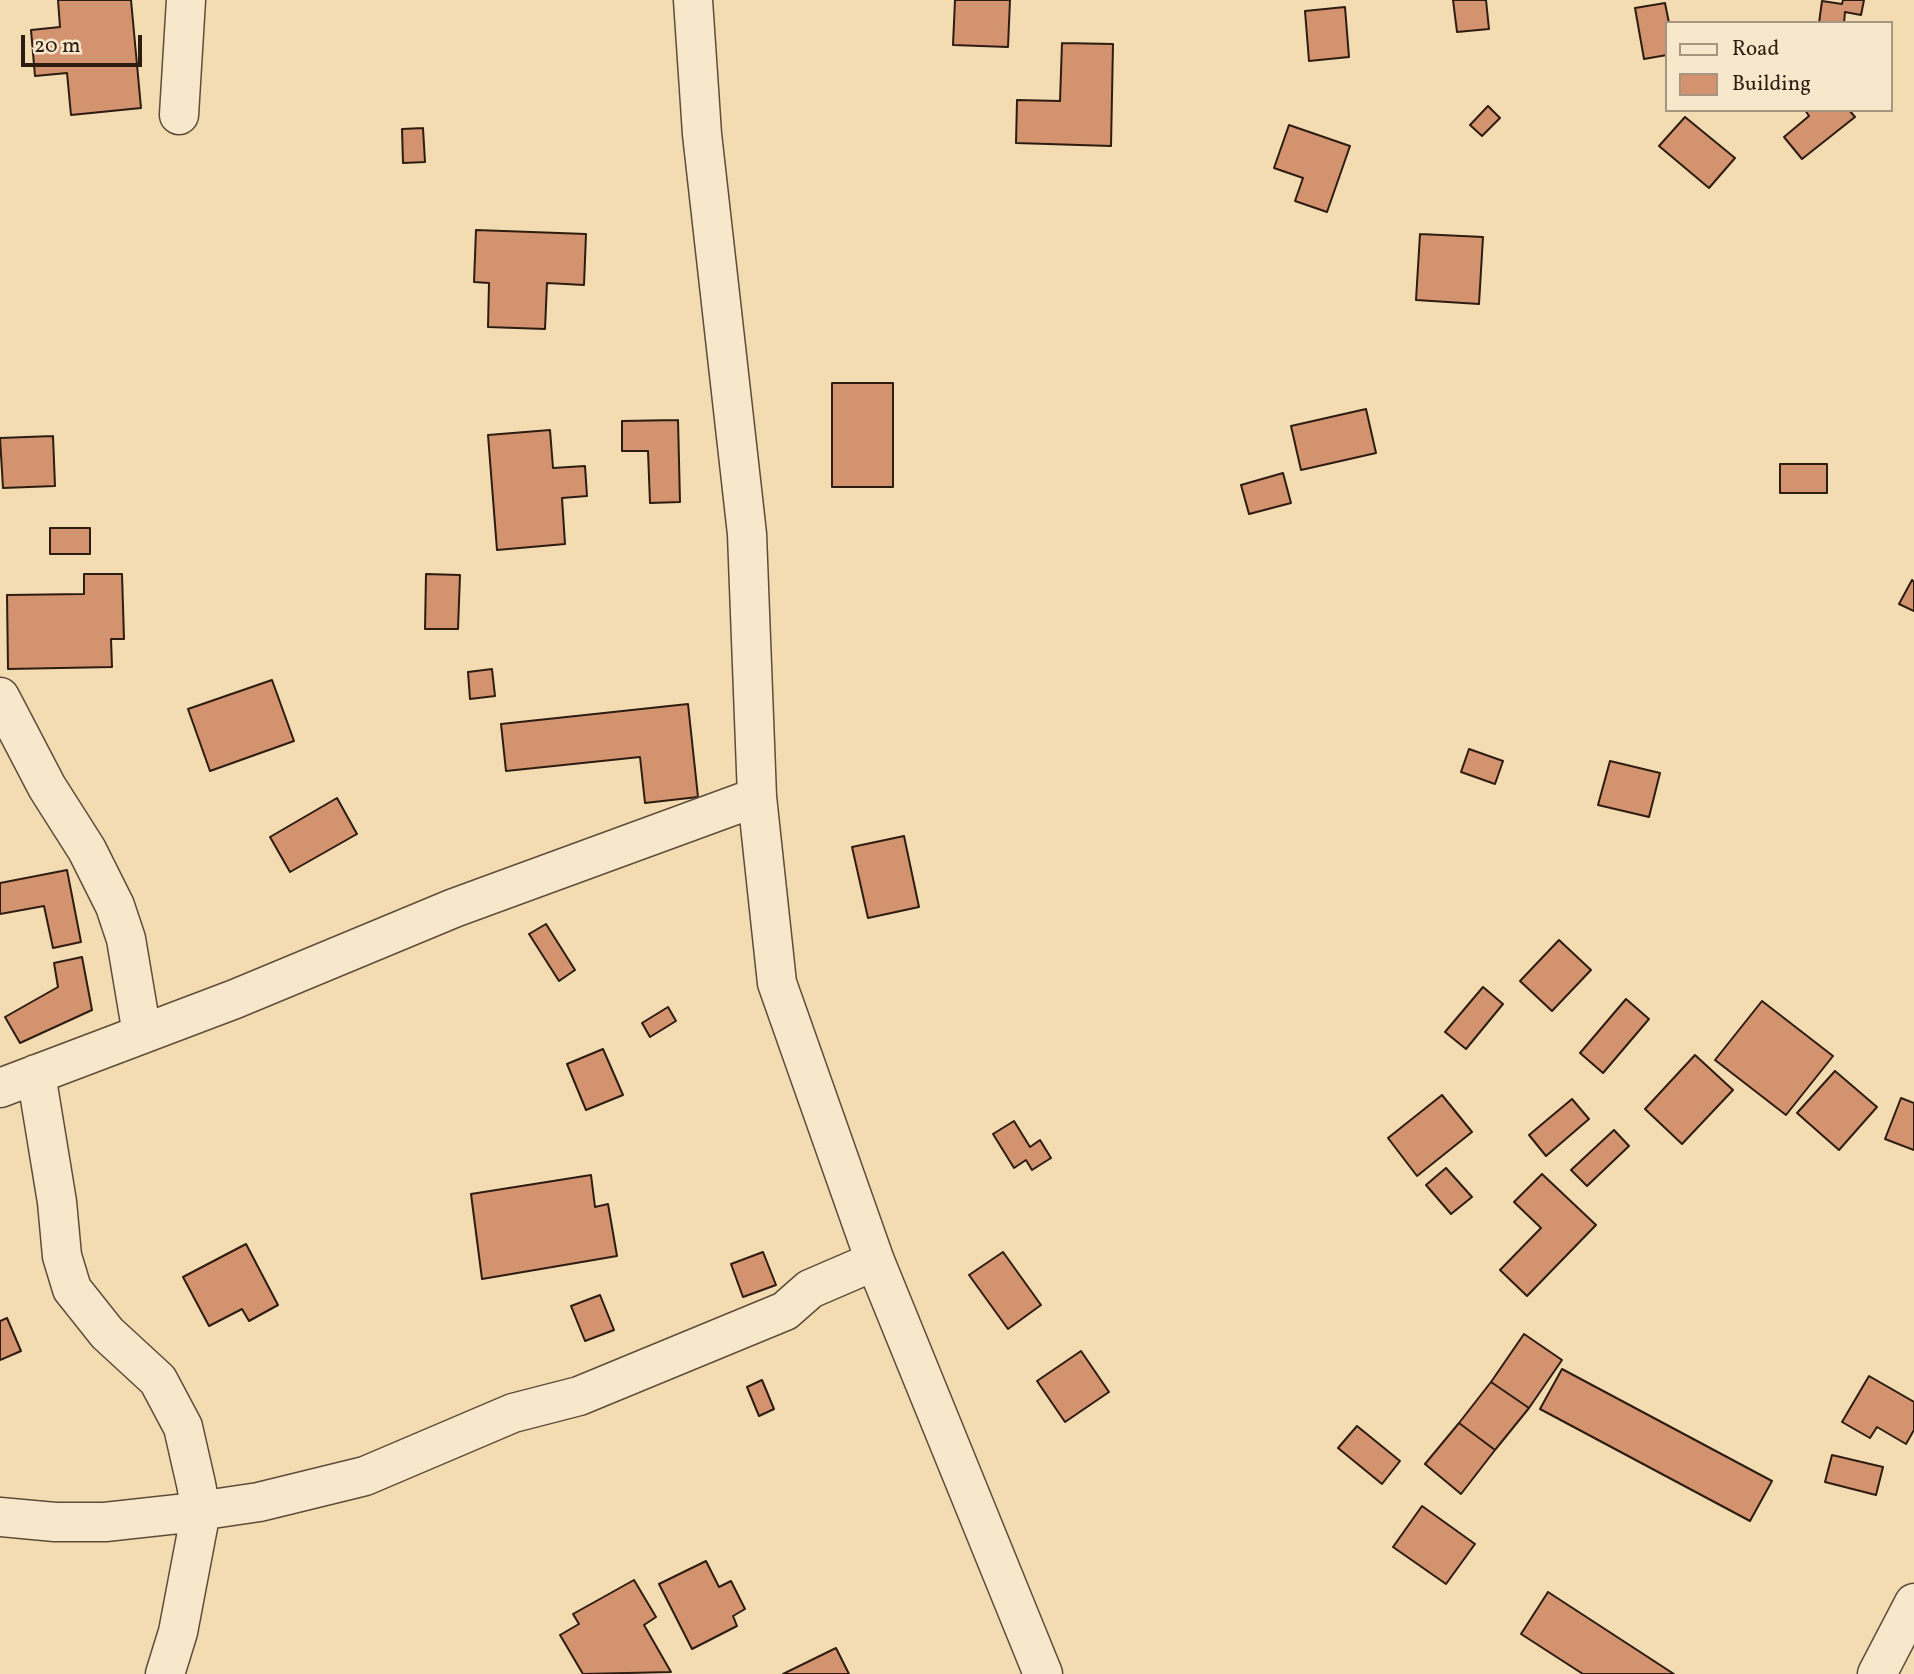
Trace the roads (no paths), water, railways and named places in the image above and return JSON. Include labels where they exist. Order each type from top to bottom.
[{"type":"street","points":[[179,114],[186,0]]},
{"type":"street","points":[[693,0],[702,135],[747,534],[757,797],[777,984],[875,1261],[1043,1674]]},
{"type":"street","points":[[0,696],[47,787],[87,850],[115,906],[126,939],[142,1034]]},
{"type":"street","points":[[0,1088],[236,999],[454,908],[757,797]]},
{"type":"street","points":[[36,1074],[58,1202],[62,1256],[72,1289],[107,1333],[158,1380],[183,1427],[201,1511],[178,1632],[165,1674]]},
{"type":"street","points":[[0,1517],[55,1522],[105,1522],[259,1502],[365,1476],[513,1413],[579,1396],[785,1311],[810,1289],[875,1261]]},
{"type":"street","points":[[1877,1674],[1914,1603]]}]
